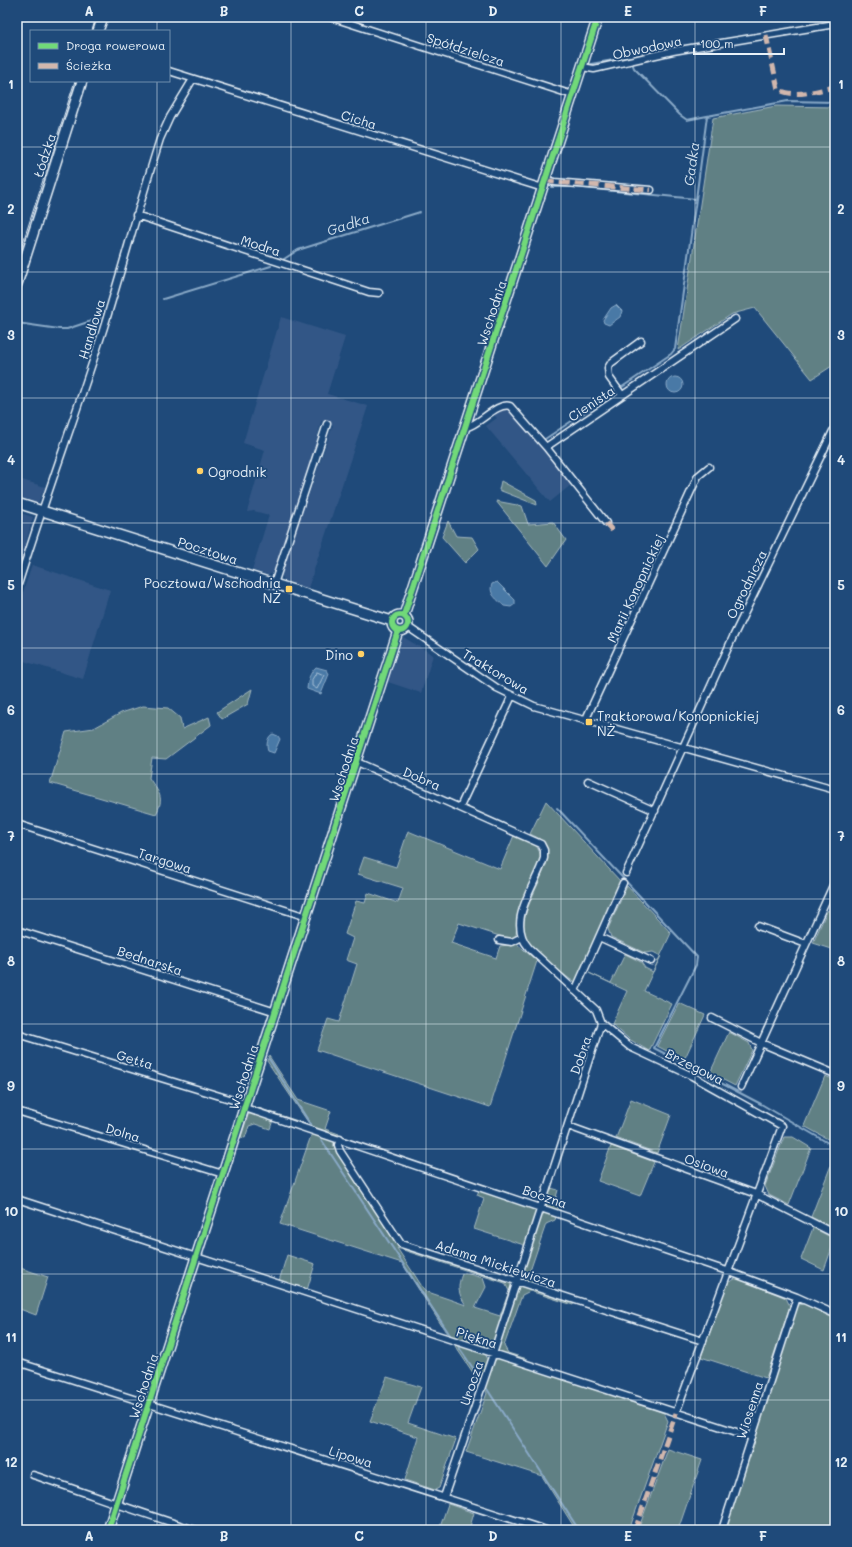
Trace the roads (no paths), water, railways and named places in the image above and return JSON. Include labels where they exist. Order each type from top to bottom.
[{"type":"street","points":[[98,30],[102,17]]},
{"type":"street","name":"Spółdzielcza","points":[[330,17],[573,95]]},
{"type":"street","name":"Wschodnia","points":[[404,615],[467,427],[598,17]]},
{"type":"street","name":"Obwodowa","points":[[582,67],[594,69],[673,52],[835,24]]},
{"type":"street","name":"Cicha","points":[[170,71],[544,184],[554,182],[651,190]]},
{"type":"street","name":"Handlowa","points":[[17,588],[104,326],[136,216],[164,129],[193,79]]},
{"type":"street","name":"Łódzka","points":[[17,284],[82,82]]},
{"type":"street","name":"Modra","points":[[136,216],[369,292],[379,293]]},
{"type":"street","name":"Cienista","points":[[546,447],[735,319]]},
{"type":"street","points":[[622,395],[609,377],[608,368],[612,363],[642,341]]},
{"type":"street","points":[[467,427],[475,424],[500,406],[507,405],[512,408],[546,447],[606,522]]},
{"type":"street","points":[[274,584],[327,424]]},
{"type":"street","name":"Ogrodnicza","points":[[626,873],[682,748],[833,431]]},
{"type":"street","name":"Marii Konopnickiej","points":[[585,721],[698,476],[709,467]]},
{"type":"street","name":"Pocztowa","points":[[17,503],[392,621]]},
{"type":"street","points":[[404,615],[408,620],[408,627],[404,631],[398,631],[393,627],[392,621],[396,616],[404,615]]},
{"type":"street","name":"Traktorowa","points":[[408,627],[512,696],[540,708],[835,790]]},
{"type":"street","name":"Wschodnia","points":[[108,1530],[398,631]]},
{"type":"street","points":[[460,807],[512,696]]},
{"type":"street","name":"Dobra","points":[[357,762],[538,841],[543,847],[544,855],[541,866],[520,917],[519,929],[529,948],[596,1010],[601,1023],[542,1207]]},
{"type":"street","points":[[588,781],[655,811]]},
{"type":"street","name":"Targowa","points":[[17,824],[307,917]]},
{"type":"street","points":[[741,1087],[835,881]]},
{"type":"street","points":[[575,991],[622,884]]},
{"type":"street","points":[[828,896],[835,898]]},
{"type":"street","points":[[758,926],[806,944]]},
{"type":"street","name":"Bednarska","points":[[17,930],[276,1012]]},
{"type":"street","points":[[499,940],[512,942],[522,937]]},
{"type":"street","points":[[599,937],[651,961]]},
{"type":"street","points":[[712,1018],[761,1043],[835,1074]]},
{"type":"street","name":"Brzegowa","points":[[601,1023],[630,1047],[692,1076],[782,1126],[756,1194]]},
{"type":"street","name":"Getta","points":[[17,1034],[245,1106]]},
{"type":"street","name":"Boczna","points":[[245,1106],[728,1271],[797,1297],[835,1314]]},
{"type":"street","name":"Dolna","points":[[17,1111],[223,1174]]},
{"type":"street","name":"Osiowa","points":[[568,1126],[756,1194],[835,1234]]},
{"type":"street","name":"Adama Mickiewicza","points":[[340,1139],[338,1145],[340,1152],[399,1243],[516,1282],[703,1341]]},
{"type":"street","points":[[676,1413],[756,1194]]},
{"type":"street","name":"Piękna","points":[[17,1199],[752,1437]]},
{"type":"street","name":"Urocza","points":[[444,1497],[542,1207]]},
{"type":"street","name":"Wiosenna","points":[[722,1530],[797,1297]]},
{"type":"street","name":"Lipowa","points":[[17,1362],[546,1530]]},
{"type":"street","points":[[32,1475],[195,1530]]},
{"type":"water","points":[[616,305],[622,311],[620,317],[609,325],[604,323],[603,320],[611,308]]},
{"type":"water","points":[[675,377],[682,382],[683,385],[678,392],[675,393],[668,388],[667,385],[672,378]]},
{"type":"water","points":[[497,582],[515,600],[515,604],[511,607],[504,606],[492,594],[492,584]]},
{"type":"water","points":[[316,667],[327,670],[329,674],[321,694],[307,689],[309,677]]},
{"type":"water","points":[[273,734],[278,736],[280,739],[274,753],[268,751],[267,747],[268,739]]},
{"type":"waterway","points":[[591,64],[630,57],[634,68],[680,115],[687,120],[707,116]]},
{"type":"waterway","name":"Gadka","points":[[552,187],[573,187],[696,199],[707,116],[788,101],[835,102]]},
{"type":"waterway","points":[[545,439],[671,354],[675,349],[696,199]]},
{"type":"waterway","name":"Gadka","points":[[284,259],[298,250],[420,212]]},
{"type":"waterway","name":"Gadka","points":[[163,299],[271,266]]},
{"type":"waterway","name":"Gadka","points":[[17,323],[67,329],[100,318]]},
{"type":"waterway","points":[[557,808],[697,957],[696,965],[654,1048],[761,1104],[835,1147]]},
{"type":"waterway","points":[[269,1059],[311,1125]]},
{"type":"waterway","points":[[319,1136],[450,1335]]},
{"type":"waterway","points":[[458,1346],[481,1380]]},
{"type":"waterway","points":[[487,1389],[579,1530]]},
{"type":"tram line","points":[[92,30],[96,17]]},
{"type":"tram line","points":[[17,261],[75,82]]},
{"type":"place","name":"Ogrodnik","points":[[200,471]]},
{"type":"place","name":"Pocztowa/Wschodnia NŻ","points":[[289,589]]},
{"type":"place","name":"Dino","points":[[361,654]]},
{"type":"place","name":"Traktorowa/Konopnickiej NŻ","points":[[589,722]]}]
